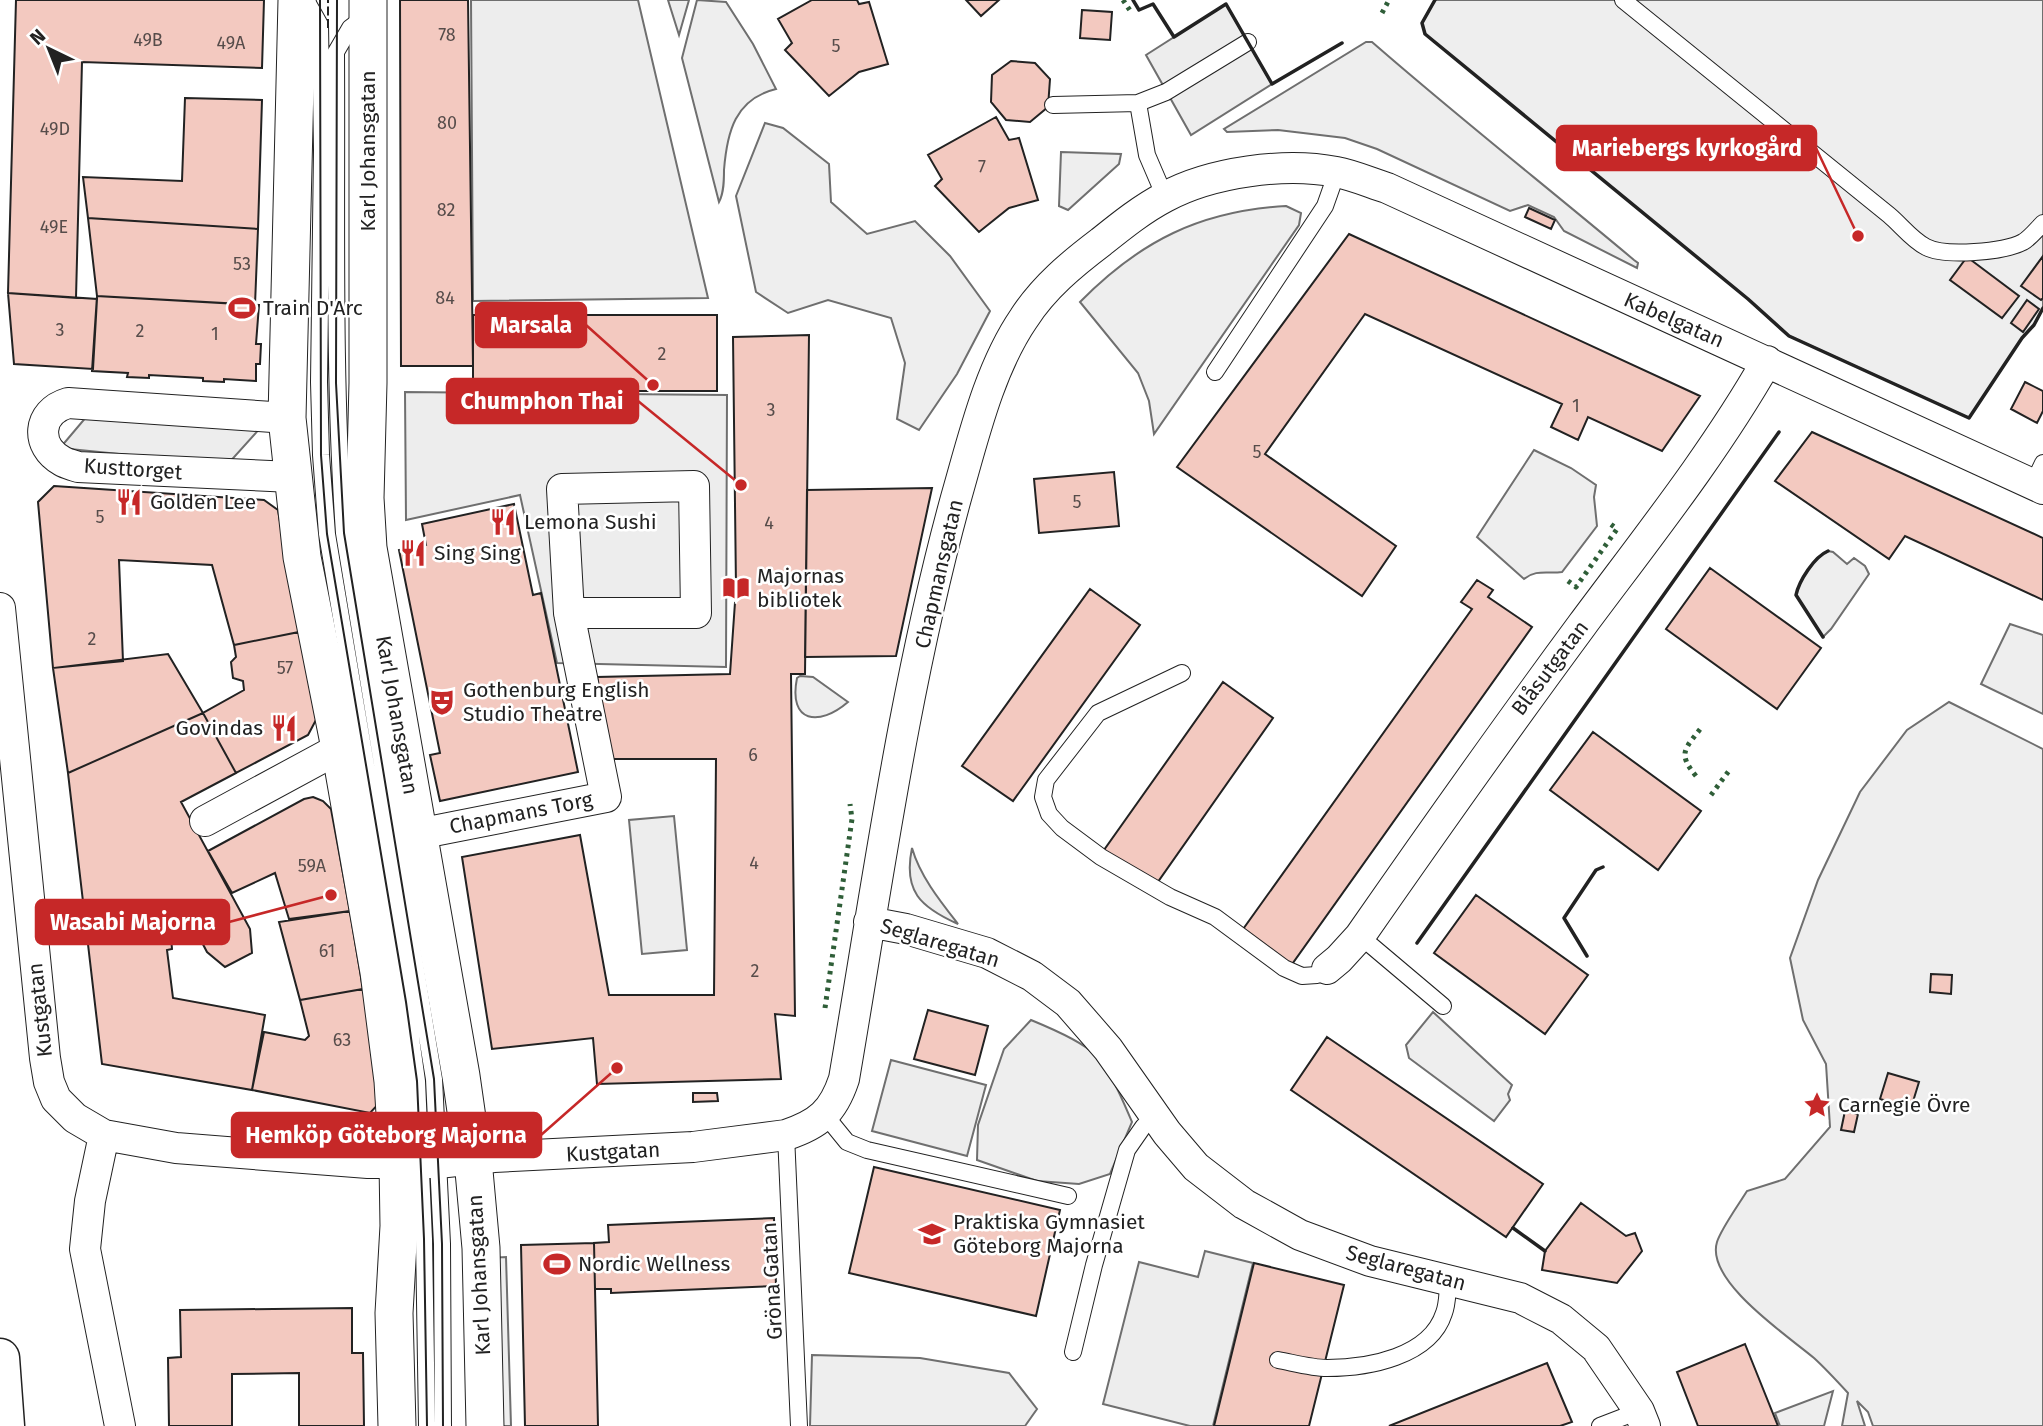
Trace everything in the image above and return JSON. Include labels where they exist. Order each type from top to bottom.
[{"type":"highway","points":[[1,1370],[5,1426]]},
{"type":"highway","points":[[1,1370],[15,1426]]},
{"type":"street","name":"Karl Johansgatan","points":[[297,0],[287,418],[302,557],[340,748],[379,972],[393,1081],[432,1162],[481,1248],[485,1426]]},
{"type":"street","name":"Karl Johansgatan","points":[[368,7],[369,383],[365,498],[368,548],[461,1076],[432,1162],[399,1226],[394,1313],[397,1426]]},
{"type":"street","name":"Chapmansgatan","points":[[825,1115],[838,1098],[844,1079],[869,922],[935,576],[977,425],[1004,353],[1023,318],[1063,272],[1126,221],[1165,197],[1194,184],[1227,176],[1301,168]]},
{"type":"street","name":"Kabelgatan","points":[[1301,168],[1337,172],[1411,199],[1684,325],[2040,479]]},
{"type":"street","name":"Blåsutgatan","points":[[1327,969],[1360,936],[1487,753],[1686,483],[1746,397],[1767,361]]},
{"type":"street","name":"Kusttorget","points":[[287,418],[68,403],[56,407],[47,416],[43,428],[45,442],[53,454],[62,462],[78,467],[292,477]]},
{"type":"street","name":"Chapmans Torg","points":[[418,834],[606,797],[569,613],[562,489],[694,486],[696,613],[569,613]]},
{"type":"street","name":"Kustgatan","points":[[0,608],[40,1017],[49,1082],[56,1100],[75,1118],[104,1135],[176,1147],[241,1154],[432,1162],[693,1147],[786,1135]]},
{"type":"street","points":[[205,821],[340,748]]},
{"type":"street","name":"Seglaregatan","points":[[869,922],[906,929],[987,953],[1031,976],[1069,1003],[1108,1049],[1167,1133],[1196,1167],[1244,1204],[1300,1235],[1370,1261],[1520,1298],[1561,1318],[1596,1348],[1642,1419]]},
{"type":"street","points":[[786,1135],[807,1128],[825,1115]]},
{"type":"street","points":[[104,1135],[90,1201],[85,1250],[120,1426]]},
{"type":"lane","points":[[306,0],[320,25],[322,150],[319,382],[327,534],[432,1162],[442,1244],[443,1426]]},
{"type":"lane","points":[[1623,0],[1889,215],[1923,246],[1935,251],[1957,252],[2003,248],[2024,242],[2043,223]]},
{"type":"lane","points":[[368,7],[350,28],[336,52],[336,383],[339,468],[344,533],[432,1066],[427,1426]]},
{"type":"lane","points":[[1053,105],[1138,103],[1166,92],[1248,42]]},
{"type":"lane","points":[[1138,103],[1147,155],[1165,197]]},
{"type":"lane","points":[[1215,372],[1325,206],[1337,172]]},
{"type":"lane","points":[[1182,673],[1098,713],[1046,780],[1043,797],[1049,814],[1062,828],[1101,857],[1170,897],[1215,917],[1284,968],[1302,976],[1317,975],[1327,969]]},
{"type":"lane","points":[[1360,936],[1443,1006]]},
{"type":"lane","points":[[825,1115],[847,1142],[867,1150],[1068,1196]]},
{"type":"lane","points":[[1073,1352],[1094,1265],[1127,1150],[1155,1115]]},
{"type":"lane","name":"Gröna Gatan","points":[[786,1135],[799,1426]]},
{"type":"lane","points":[[1279,1360],[1325,1368],[1367,1364],[1401,1355],[1431,1336],[1444,1313],[1449,1280]]},
{"type":"lane","points":[[1600,1426],[1642,1419]]},
{"type":"shaded area","points":[[471,0],[638,0],[708,298],[473,301]]},
{"type":"shaded area","points":[[668,0],[689,0],[679,35]]},
{"type":"shaded area","points":[[697,0],[726,2],[753,44],[776,89],[751,101],[736,119],[725,156],[723,191],[719,202],[682,58]]},
{"type":"shaded area","points":[[1435,0],[2043,0],[2043,308],[1969,418],[1789,336],[1748,299],[1425,34],[1422,23]]},
{"type":"shaded area","points":[[1226,4],[1272,84],[1191,135],[1146,55]]},
{"type":"shaded area","points":[[1366,42],[1372,42],[1638,263],[1637,268],[1564,231],[1554,217],[1528,205],[1510,211],[1377,149],[1345,138],[1278,130],[1227,132],[1224,129]]},
{"type":"shaded area","points":[[765,123],[783,128],[829,164],[831,202],[867,234],[915,221],[950,256],[990,311],[957,374],[919,430],[897,419],[905,363],[891,318],[828,300],[788,313],[756,292],[736,196]]},
{"type":"shaded area","points":[[1061,152],[1121,154],[1119,164],[1068,210],[1059,206]]},
{"type":"shaded area","points":[[1286,206],[1301,213],[1299,225],[1154,434],[1149,401],[1138,373],[1080,302],[1125,262],[1173,233],[1226,215]]},
{"type":"shaded area","points":[[405,392],[727,395],[726,667],[557,663],[520,495],[406,520]]},
{"type":"shaded area","points":[[87,416],[262,426],[227,465],[60,448]]},
{"type":"shaded area","points":[[1534,450],[1571,468],[1596,485],[1594,497],[1597,526],[1562,572],[1537,573],[1524,579],[1477,537]]},
{"type":"shaded area","points":[[1828,551],[1847,564],[1854,558],[1865,566],[1869,574],[1823,637],[1796,595],[1808,570]]},
{"type":"shaded area","points":[[2010,624],[2043,635],[2043,714],[1981,684]]},
{"type":"shaded area","points":[[813,677],[848,702],[827,715],[808,716],[797,704],[795,693],[797,678]]},
{"type":"shaded area","points":[[1949,702],[2043,749],[2043,1426],[1873,1426],[1868,1412],[1857,1401],[1865,1426],[1842,1426],[1848,1393],[1814,1358],[1769,1322],[1736,1290],[1723,1273],[1717,1257],[1717,1242],[1747,1191],[1785,1179],[1830,1127],[1826,1064],[1803,1020],[1790,958],[1818,880],[1860,792],[1907,730]]},
{"type":"shaded area","points":[[674,816],[687,950],[642,954],[629,820]]},
{"type":"shaded area","points":[[912,848],[925,878],[958,924],[934,911],[917,896],[910,876]]},
{"type":"shaded area","points":[[1433,1012],[1512,1085],[1508,1094],[1510,1100],[1494,1121],[1409,1058],[1406,1045]]},
{"type":"shaded area","points":[[1031,1020],[1089,1049],[1116,1086],[1132,1122],[1110,1174],[1079,1184],[1037,1181],[977,1160],[978,1125],[1004,1049]]},
{"type":"shaded area","points":[[891,1060],[986,1085],[967,1156],[872,1131]]},
{"type":"shaded area","points":[[1205,1251],[1253,1263],[1213,1426],[1190,1426],[1103,1404],[1139,1262],[1198,1277]]},
{"type":"shaded area","points":[[506,1257],[511,1426],[494,1426],[489,1258]]},
{"type":"shaded area","points":[[812,1355],[920,1358],[1009,1373],[1037,1409],[1025,1426],[810,1426]]},
{"type":"shaded area","points":[[1833,1391],[1824,1426],[1780,1426],[1775,1413]]},
{"type":"building","points":[[16,0],[264,0],[262,68],[82,62],[76,298],[8,293]]},
{"type":"building","points":[[400,0],[468,0],[473,366],[401,366]]},
{"type":"building","points":[[812,0],[857,0],[859,4],[869,2],[888,64],[859,72],[829,96],[785,50],[792,43],[778,19]]},
{"type":"building","points":[[966,0],[999,0],[981,16]]},
{"type":"building","points":[[1082,10],[1112,12],[1110,40],[1080,38]]},
{"type":"building","points":[[1011,61],[1035,63],[1050,79],[1048,107],[1030,122],[1006,120],[991,102],[992,75]]},
{"type":"building","points":[[185,98],[262,100],[258,229],[88,218],[83,177],[182,181]]},
{"type":"building","points":[[996,117],[1009,140],[1019,138],[1038,200],[1009,208],[979,232],[935,186],[942,179],[928,155]]},
{"type":"building","points":[[1529,208],[1555,220],[1551,229],[1525,217]]},
{"type":"building","points":[[88,218],[258,229],[255,305],[97,296]]},
{"type":"building","points":[[1349,234],[1700,396],[1662,451],[1588,417],[1578,440],[1551,427],[1562,404],[1365,314],[1265,454],[1396,546],[1362,596],[1177,467]]},
{"type":"building","points":[[2043,256],[2043,298],[2041,300],[2021,286]]},
{"type":"building","points":[[1967,257],[2019,296],[2002,318],[1950,280]]},
{"type":"building","points":[[8,293],[97,299],[93,369],[14,364]]},
{"type":"building","points":[[97,296],[259,305],[256,344],[261,344],[260,364],[256,364],[256,381],[203,381],[203,378],[149,375],[149,378],[127,377],[128,373],[92,371]]},
{"type":"building","points":[[2027,300],[2039,309],[2023,332],[2011,323]]},
{"type":"building","points":[[473,315],[717,315],[717,391],[473,391]]},
{"type":"building","points":[[809,335],[805,674],[791,674],[795,1016],[775,1014],[781,1079],[597,1084],[593,1038],[492,1049],[462,857],[580,835],[609,995],[714,995],[716,759],[611,759],[597,677],[730,674],[736,588],[733,337]]},
{"type":"building","points":[[2025,382],[2043,391],[2043,411],[2037,423],[2011,409]]},
{"type":"building","points":[[1812,432],[2043,538],[2043,600],[1905,536],[1889,559],[1775,481]]},
{"type":"building","points":[[1114,472],[1119,526],[1039,533],[1034,479]]},
{"type":"building","points":[[54,486],[264,500],[278,510],[299,632],[234,645],[212,565],[119,560],[123,661],[53,668],[38,502]]},
{"type":"building","points":[[932,488],[896,656],[805,657],[807,490]]},
{"type":"building","points":[[514,504],[533,595],[541,593],[578,772],[440,801],[430,755],[440,753],[399,550],[426,545],[422,524]]},
{"type":"building","points":[[1710,568],[1821,648],[1777,709],[1666,629]]},
{"type":"building","points":[[1477,580],[1493,590],[1488,597],[1532,627],[1290,967],[1241,932],[1472,609],[1461,602]]},
{"type":"building","points":[[1090,589],[1140,625],[1013,801],[962,766]]},
{"type":"building","points":[[299,632],[317,718],[308,735],[236,773],[203,713],[244,690],[243,681],[233,678],[231,662],[236,657],[234,645]]},
{"type":"building","points":[[168,654],[203,713],[68,773],[53,668]]},
{"type":"building","points":[[1223,682],[1273,718],[1155,886],[1104,850]]},
{"type":"building","points":[[203,713],[236,773],[181,802],[250,929],[252,953],[225,967],[207,952],[195,929],[171,937],[172,949],[167,950],[173,998],[265,1015],[252,1090],[102,1064],[68,773]]},
{"type":"building","points":[[1593,732],[1701,811],[1658,870],[1550,790]]},
{"type":"building","points":[[313,797],[323,801],[331,809],[350,911],[289,919],[275,873],[232,893],[208,851],[304,799]]},
{"type":"building","points":[[1476,895],[1588,975],[1545,1034],[1434,953]]},
{"type":"building","points":[[350,911],[363,989],[300,1000],[279,922]]},
{"type":"building","points":[[1931,974],[1952,975],[1951,994],[1930,992]]},
{"type":"building","points":[[363,989],[384,1098],[370,1113],[252,1090],[264,1032],[305,1040],[309,1036],[300,1000]]},
{"type":"building","points":[[928,1010],[988,1026],[975,1075],[914,1059]]},
{"type":"building","points":[[1327,1037],[1543,1184],[1506,1237],[1291,1090]]},
{"type":"building","points":[[1888,1073],[1919,1082],[1911,1108],[1880,1099]]},
{"type":"building","points":[[693,1093],[717,1093],[718,1101],[693,1102]]},
{"type":"building","points":[[1845,1111],[1858,1114],[1854,1132],[1841,1130]]},
{"type":"building","points":[[874,1167],[1060,1210],[1036,1316],[849,1273]]},
{"type":"building","points":[[1581,1203],[1626,1236],[1635,1233],[1642,1251],[1617,1283],[1542,1270],[1545,1251]]},
{"type":"building","points":[[774,1218],[776,1286],[611,1293],[611,1289],[595,1289],[594,1243],[609,1242],[608,1225]]},
{"type":"building","points":[[594,1243],[598,1426],[525,1426],[521,1245]]},
{"type":"building","points":[[1254,1263],[1344,1285],[1309,1426],[1214,1426]]},
{"type":"building","points":[[352,1308],[352,1353],[363,1353],[364,1426],[299,1426],[299,1373],[232,1374],[232,1426],[169,1426],[168,1358],[181,1357],[180,1310]]},
{"type":"building","points":[[1745,1344],[1778,1426],[1698,1426],[1677,1372]]},
{"type":"building","points":[[1547,1363],[1572,1422],[1560,1426],[1389,1426]]},
{"type":"tram line","points":[[320,0],[321,455],[327,534],[417,1081],[424,1239],[427,1426]]},
{"type":"tram line","points":[[337,0],[336,383],[344,533],[434,1079],[442,1244],[443,1426]]},
{"type":"hedge","points":[[1123,0],[1131,12]]},
{"type":"hedge","points":[[1382,13],[1389,0]]},
{"type":"hedge","points":[[1568,581],[1576,587],[1617,529],[1609,523]]},
{"type":"hedge","points":[[1696,776],[1687,762],[1685,751],[1701,728]]},
{"type":"hedge","points":[[1711,795],[1731,768]]},
{"type":"hedge","points":[[825,1008],[852,819],[850,804]]},
{"type":"fence","points":[[328,0],[328,28]]},
{"type":"wall","points":[[1133,0],[1139,10],[1153,4],[1174,37],[1226,4],[1272,84],[1342,43]]},
{"type":"wall","points":[[1435,0],[1422,23],[1425,34],[1748,299],[1789,336],[1969,418],[2043,308]]},
{"type":"wall","points":[[1417,943],[1779,432]]},
{"type":"wall","points":[[1823,637],[1796,595],[1808,570],[1828,551]]},
{"type":"wall","points":[[1587,956],[1564,918],[1596,870],[1603,867]]},
{"type":"wall","points":[[1513,1228],[1545,1251]]},
{"type":"place","name":"Mariebergs kyrkogård","points":[[1858,236]]},
{"type":"place","name":"Train D'Arc","points":[[242,308]]},
{"type":"place","name":"Marsala","points":[[653,385]]},
{"type":"place","name":"Chumphon Thai","points":[[741,485]]},
{"type":"place","name":"Golden Lee","points":[[129,502]]},
{"type":"place","name":"Lemona Sushi","points":[[503,522]]},
{"type":"place","name":"Sing Sing","points":[[413,553]]},
{"type":"place","name":"Majornas bibliotek","points":[[736,588]]},
{"type":"place","name":"Gothenburg English Studio Theatre","points":[[442,702]]},
{"type":"place","name":"Govindas","points":[[284,728]]},
{"type":"place","name":"Wasabi Majorna","points":[[331,895]]},
{"type":"place","name":"Hemköp Göteborg Majorna","points":[[617,1068]]},
{"type":"place","name":"Carnegie Övre","points":[[1817,1105]]},
{"type":"place","name":"Praktiska Gymnasiet Göteborg Majorna","points":[[932,1234]]},
{"type":"place","name":"Nordic Wellness","points":[[557,1264]]}]
